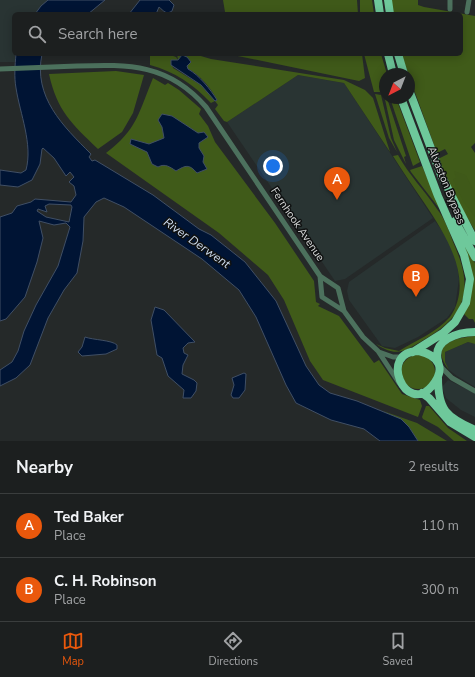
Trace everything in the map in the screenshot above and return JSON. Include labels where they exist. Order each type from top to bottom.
[{"type":"highway","points":[[378,0],[380,12]]},
{"type":"highway","points":[[388,0],[390,12]]},
{"type":"highway","points":[[388,56],[392,68]]},
{"type":"highway","points":[[399,56],[402,68]]},
{"type":"highway","name":"Alvaston Bypass","points":[[403,104],[438,196],[464,255],[470,283],[466,303],[455,322],[443,333],[413,352]]},
{"type":"highway","name":"Alvaston Bypass","points":[[414,104],[441,175],[474,239]]},
{"type":"highway","points":[[431,176],[475,257]]},
{"type":"highway","points":[[475,332],[460,334],[443,342],[437,351],[439,363],[438,392],[442,405],[450,415],[461,423],[475,430]]},
{"type":"highway","points":[[439,363],[427,353],[413,352],[403,357],[398,368],[401,385],[410,393],[422,393],[432,387],[439,376]]},
{"type":"highway","points":[[422,393],[429,398],[450,422],[475,437]]},
{"type":"street","points":[[450,0],[450,9]]},
{"type":"street","points":[[467,12],[469,0]]},
{"type":"street","name":"Fernhook Avenue","points":[[0,69],[112,65],[134,66],[165,75],[185,87],[206,107],[320,276],[330,284],[335,284],[338,288],[339,297],[344,311]]},
{"type":"street","name":"Fernhook Avenue","points":[[320,276],[322,297],[326,301],[331,302],[344,311],[378,352],[401,385]]},
{"type":"street","points":[[322,289],[330,284]]},
{"type":"street","points":[[331,302],[339,297]]},
{"type":"street","points":[[378,352],[393,357],[403,357]]},
{"type":"street","points":[[439,363],[452,378]]},
{"type":"street","points":[[439,376],[452,378],[475,390]]},
{"type":"street","points":[[461,423],[467,429],[475,433]]},
{"type":"shaded area","points":[[0,0],[48,0],[37,12],[12,12],[12,56],[15,56],[15,62],[0,62]]},
{"type":"shaded area","points":[[298,75],[344,83],[433,218],[345,279],[335,281],[227,122]]},
{"type":"shaded area","points":[[435,221],[450,242],[457,262],[459,279],[455,307],[447,318],[418,337],[395,348],[382,346],[349,300],[347,291],[349,282]]},
{"type":"shaded area","points":[[468,342],[475,344],[475,387],[449,370],[445,362],[445,352]]},
{"type":"shaded area","points":[[448,380],[475,393],[475,417],[461,410],[446,398],[442,387]]},
{"type":"green space","points":[[223,0],[357,0],[358,12],[225,12]]},
{"type":"green space","points":[[360,0],[372,0],[374,12],[360,12]]},
{"type":"green space","points":[[391,0],[418,0],[418,5],[452,12],[393,12]]},
{"type":"green space","points":[[463,14],[475,16],[475,143],[471,147],[475,153],[475,231],[454,195],[438,159],[448,154],[445,149],[437,153],[415,92],[415,68],[406,68],[402,56],[463,56]]},
{"type":"green space","points":[[150,56],[176,57],[178,60],[171,60],[173,68],[201,85],[215,101],[211,103],[190,84],[176,75],[150,65]]},
{"type":"green space","points":[[181,56],[201,56],[211,59],[344,80],[365,90],[373,98],[390,152],[344,83],[298,75],[227,122],[224,121],[215,109],[218,105],[212,91],[201,78],[188,69],[187,66],[191,62],[187,57]]},
{"type":"green space","points":[[238,56],[362,56],[365,78],[359,81]]},
{"type":"green space","points":[[365,56],[382,56],[385,68],[379,68],[379,92],[374,92]]},
{"type":"green space","points":[[116,71],[144,75],[133,113],[122,132],[98,149],[80,132],[61,107],[52,87],[49,74]]},
{"type":"green space","points":[[153,78],[165,85],[168,83],[179,90],[201,109],[199,114],[208,126],[215,142],[275,223],[314,281],[316,302],[320,304],[318,306],[339,316],[374,363],[379,360],[402,394],[420,400],[422,406],[418,417],[323,380],[310,361],[284,300],[268,275],[219,233],[106,153],[116,145],[131,128],[140,111]]},
{"type":"green space","points":[[375,94],[379,95],[379,104],[383,104],[391,138],[397,152],[389,138]]},
{"type":"green space","points":[[386,104],[389,104],[406,156],[404,157],[406,164],[394,140]]},
{"type":"green space","points":[[392,104],[398,104],[420,162],[413,166]]},
{"type":"green space","points":[[398,155],[445,221],[459,258],[465,285],[463,298],[451,319],[440,329],[418,343],[406,350],[395,352],[390,351],[376,344],[385,348],[399,351],[432,332],[450,317],[457,303],[460,289],[459,274],[449,244],[433,216],[393,156]]},
{"type":"green space","points":[[422,166],[442,212],[410,170]]},
{"type":"green space","points":[[454,171],[466,175],[475,194],[475,217],[463,201],[454,182],[453,179],[456,178]]},
{"type":"green space","points":[[458,235],[475,263],[475,323],[473,319],[469,319],[464,314],[471,297]]},
{"type":"green space","points":[[475,336],[475,344],[468,342],[445,352],[445,362],[449,370],[443,361],[442,354],[446,344],[459,339]]},
{"type":"green space","points":[[418,355],[424,356],[430,360],[434,366],[434,378],[430,384],[424,388],[418,389],[412,388],[406,384],[402,378],[401,372],[402,366],[406,360],[412,356]]},
{"type":"green space","points":[[426,406],[429,406],[448,428],[467,441],[454,441],[438,427],[423,419],[422,417]]},
{"type":"green space","points":[[383,411],[417,423],[447,441],[418,441],[403,421]]},
{"type":"water","points":[[48,0],[105,0],[90,12],[36,12]]},
{"type":"water","points":[[140,0],[169,0],[174,5],[172,11],[170,12],[165,12],[159,7],[157,12],[131,12]]},
{"type":"water","name":"River Derwent","points":[[16,56],[42,56],[40,69],[46,97],[53,110],[70,133],[91,154],[89,157],[92,161],[95,160],[153,195],[199,229],[211,235],[245,262],[276,301],[306,366],[319,385],[330,393],[357,401],[401,419],[409,427],[418,441],[380,441],[364,429],[331,420],[296,403],[286,385],[256,317],[239,290],[202,259],[124,207],[104,198],[96,202],[84,217],[83,241],[77,273],[64,290],[48,318],[30,365],[16,378],[0,386],[0,370],[12,362],[18,351],[24,331],[36,305],[58,266],[70,227],[66,223],[54,225],[39,221],[43,238],[37,262],[25,297],[6,319],[0,321],[0,217],[12,213],[17,206],[31,202],[35,199],[71,202],[76,195],[74,186],[69,182],[74,177],[70,172],[66,176],[54,158],[43,148],[40,164],[32,180],[18,187],[0,185],[0,170],[21,173],[26,170],[28,160],[27,139],[15,84]],"holes":[[[49,204],[71,205],[72,207],[69,222],[46,217],[37,211],[38,209],[47,212],[45,206]]]},
{"type":"water","points":[[181,56],[187,57],[191,62],[187,66],[188,69],[204,83],[217,100],[215,101],[201,85],[171,65],[171,60],[178,60]]},
{"type":"water","points":[[162,114],[172,116],[198,133],[204,132],[208,137],[199,143],[199,148],[204,156],[203,162],[207,169],[197,173],[192,168],[187,166],[176,171],[165,165],[158,167],[152,164],[147,152],[130,144],[131,139],[149,144],[164,138],[162,127],[158,120]]},
{"type":"water","points":[[155,307],[164,310],[195,342],[188,343],[183,348],[184,353],[188,355],[183,365],[182,374],[197,383],[196,391],[191,398],[183,398],[184,390],[168,376],[162,358],[157,355],[151,320]]},
{"type":"water","points":[[85,337],[115,343],[117,345],[117,349],[106,354],[82,356],[78,352],[82,347]]},
{"type":"water","points":[[244,373],[246,374],[245,390],[239,398],[233,398],[231,395],[234,385],[232,378]]},
{"type":"place","name":"Ted Baker","points":[[337,200]]},
{"type":"place","name":"C. H. Robinson","points":[[416,297]]}]
